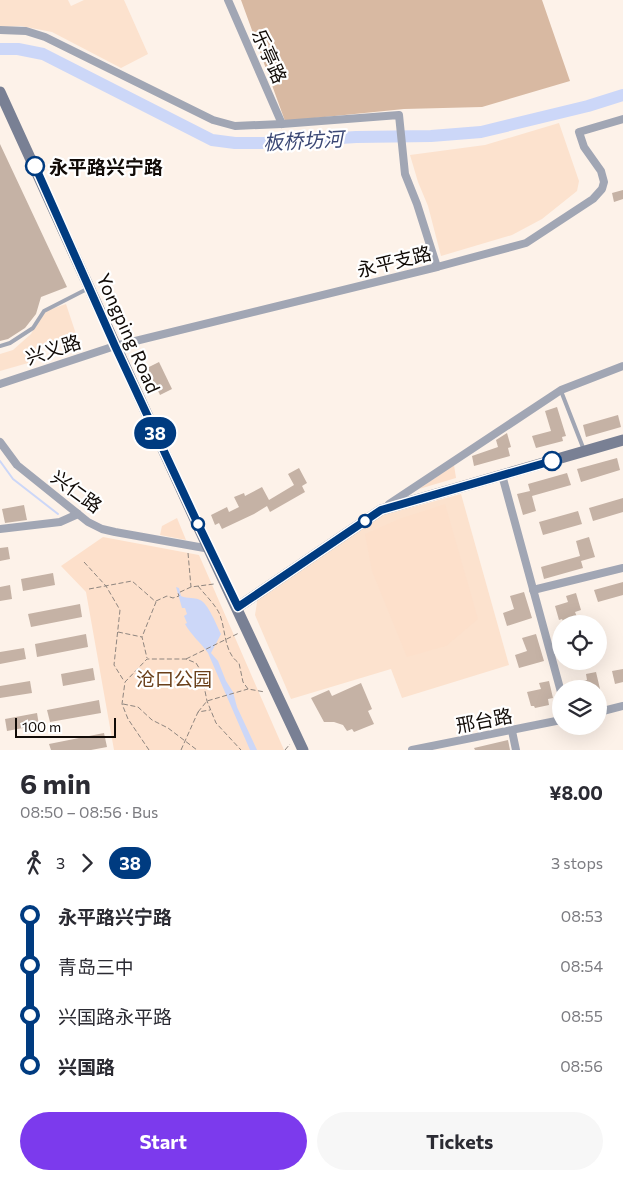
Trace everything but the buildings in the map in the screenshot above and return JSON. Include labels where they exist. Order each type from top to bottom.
[{"type":"main road","name":"Yongping Road","points":[[0,92],[55,209],[115,346],[304,750]]},
{"type":"main road","points":[[238,607],[381,510],[623,440]]},
{"type":"street","name":"乐亭路","points":[[228,0],[282,124]]},
{"type":"street","points":[[0,30],[26,31],[45,37],[213,120],[235,126],[399,115],[405,174],[417,204],[436,267]]},
{"type":"street","name":"永平支路","points":[[115,346],[526,243],[593,199],[602,189],[604,182],[601,171],[584,147],[579,132],[623,119]]},
{"type":"street","name":"兴义路","points":[[0,384],[115,346]]},
{"type":"street","points":[[381,510],[561,390],[623,366]]},
{"type":"street","name":"兴仁路","points":[[0,442],[18,465],[88,522],[102,529],[210,549]]},
{"type":"street","points":[[502,476],[558,680]]},
{"type":"street","points":[[0,529],[60,522],[78,514]]},
{"type":"street","points":[[532,590],[623,568]]},
{"type":"street","points":[[607,710],[623,706]]},
{"type":"street","name":"邢台路","points":[[412,750],[441,747],[552,722]]},
{"type":"street","points":[[512,731],[516,750]]},
{"type":"lane","points":[[0,346],[10,343],[33,328],[44,311],[89,288]]},
{"type":"lane","points":[[561,390],[585,452]]},
{"type":"path","points":[[187,545],[191,587]]},
{"type":"path","points":[[84,562],[106,586],[120,610],[114,665],[124,682],[122,704],[128,719],[149,750]]},
{"type":"path","points":[[89,589],[132,580],[156,602]]},
{"type":"path","points":[[147,659],[142,637],[156,602],[167,596],[173,598],[179,596],[178,593],[191,587],[226,583]]},
{"type":"path","points":[[198,586],[220,614],[233,659],[239,663],[243,682],[248,689]]},
{"type":"path","points":[[186,659],[247,629]]},
{"type":"path","points":[[118,632],[142,637]]},
{"type":"path","points":[[124,682],[147,659],[186,659],[196,663],[201,671],[207,701],[216,723],[241,750]]},
{"type":"path","points":[[181,750],[194,719],[207,701],[248,689],[278,694]]},
{"type":"path","points":[[122,704],[138,707],[152,720],[168,728],[197,750]]},
{"type":"path","points":[[198,712],[210,710]]},
{"type":"shaded area","points":[[0,0],[68,0],[71,6],[84,0],[124,0],[148,54],[121,68],[52,32],[21,26],[0,27]]},
{"type":"shaded area","points":[[241,0],[542,0],[570,81],[482,107],[404,109],[285,121]]},
{"type":"shaded area","points":[[559,123],[579,181],[577,191],[542,219],[512,235],[441,256],[428,206],[410,155],[485,145]]},
{"type":"shaded area","points":[[66,304],[76,334],[43,345],[35,361],[0,371],[0,354],[13,350],[31,334],[42,312]]},
{"type":"shaded area","points":[[461,494],[509,665],[402,698],[391,669],[291,699],[255,615],[258,596],[376,517]]},
{"type":"green space","points":[[454,465],[456,478],[419,489]]},
{"type":"green space","points":[[445,504],[478,619],[446,646],[407,657],[372,571],[365,534],[399,519]]},
{"type":"green space","points":[[177,518],[186,540],[160,535],[162,526]]},
{"type":"green space","name":"沧口公园","points":[[103,537],[199,555],[284,750],[114,750],[86,592],[61,566]]},
{"type":"water","points":[[176,587],[179,588],[181,596],[198,599],[203,602],[215,621],[221,634],[211,653],[218,661],[226,681],[233,692],[237,707],[257,750],[250,750],[208,653],[185,624],[187,623],[184,616],[187,614],[185,608],[182,608]]},
{"type":"waterway","name":"板桥坊河","points":[[0,49],[18,49],[43,54],[212,140],[235,143],[356,137],[431,136],[481,132],[588,106],[623,95]]},
{"type":"waterway","points":[[0,461],[13,479],[58,514]]},
{"type":"bus line","name":"38","points":[[35,166],[115,346],[238,607],[381,510],[552,461]]},
{"type":"place","name":"永平路兴宁路","points":[[35,166]]}]
